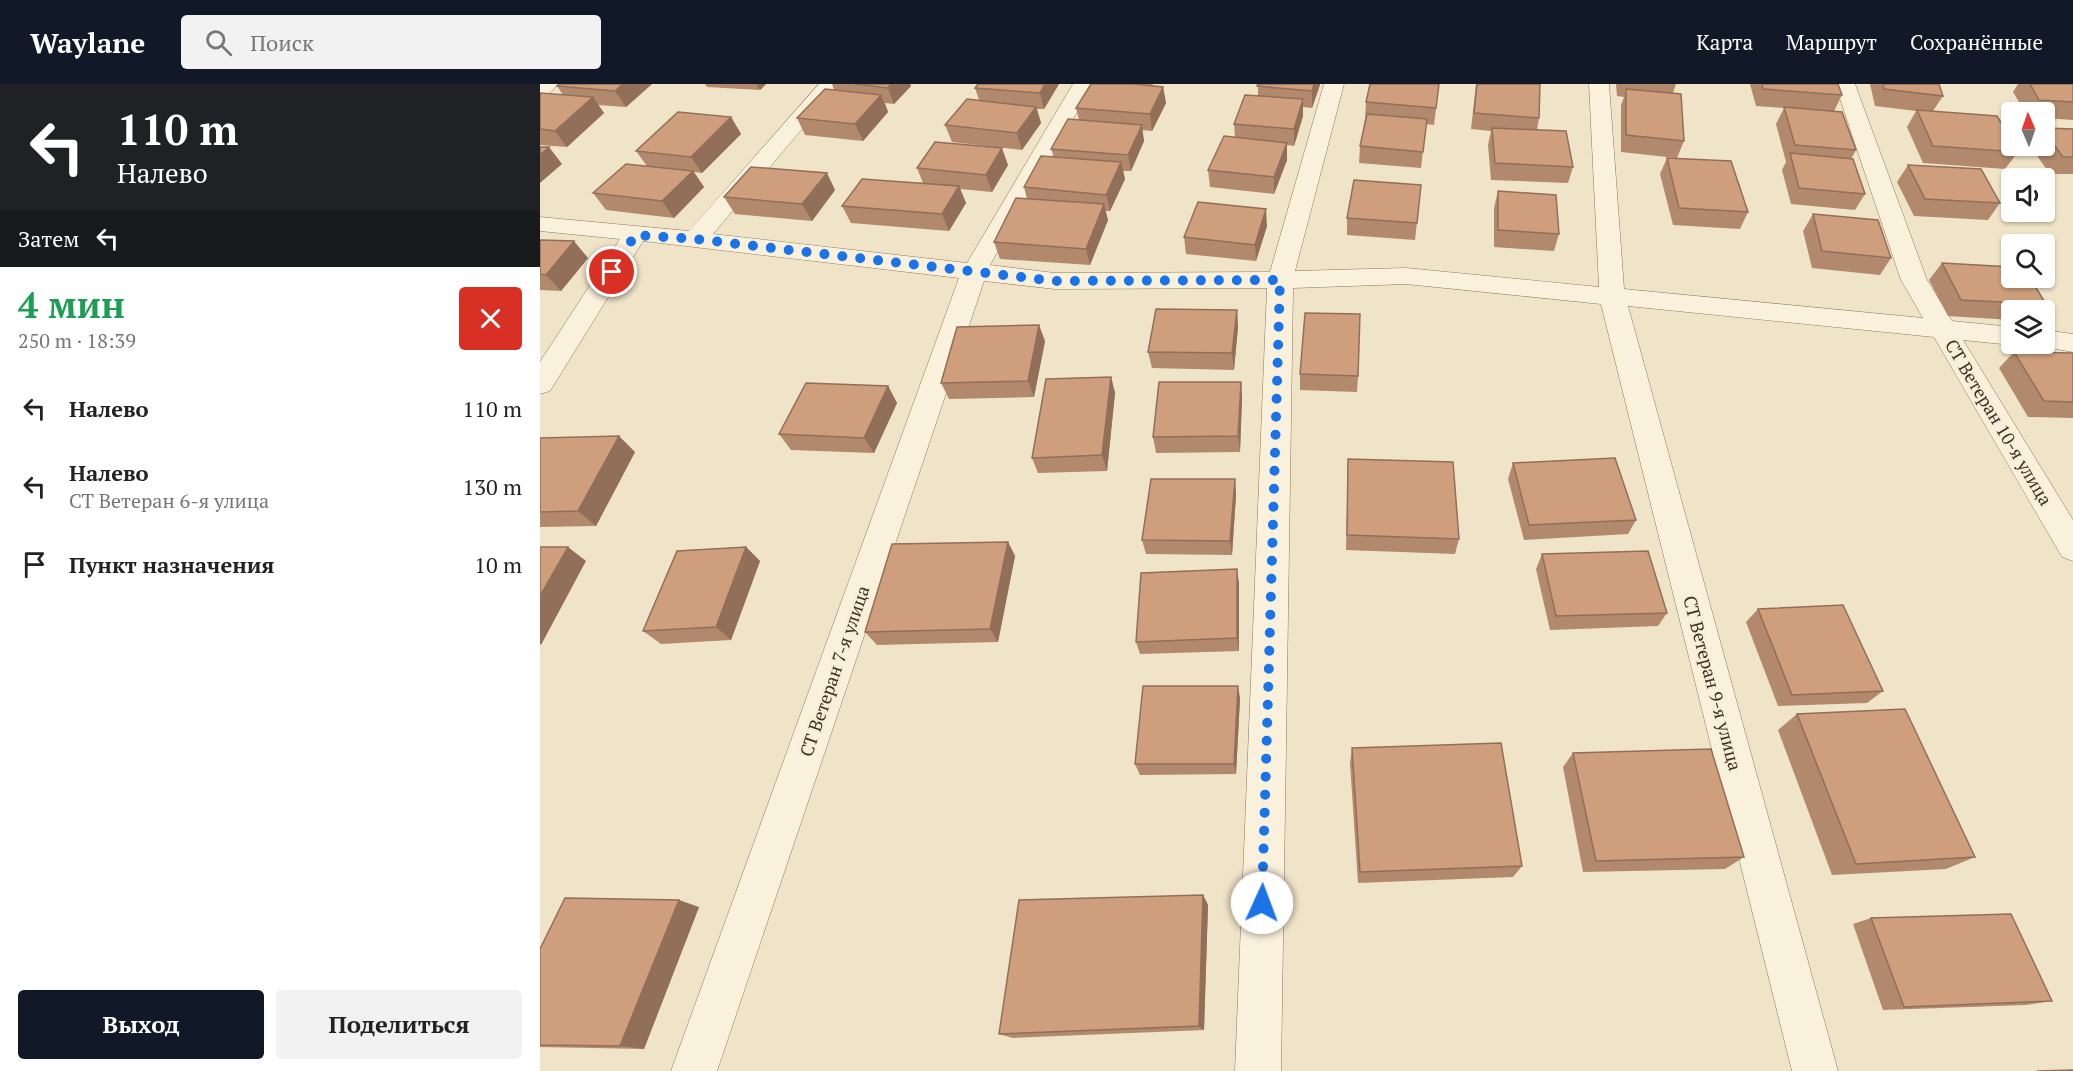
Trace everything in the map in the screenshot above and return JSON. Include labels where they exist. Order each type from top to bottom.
[{"type":"street","points":[[540,91],[549,84]]},
{"type":"street","points":[[695,239],[830,84]]},
{"type":"street","name":"СТ Ветеран 7-я улица","points":[[694,1071],[974,272],[1083,84]]},
{"type":"street","points":[[1258,1071],[1280,280],[1334,84]]},
{"type":"street","name":"СТ Ветеран 9-я улица","points":[[1599,84],[1612,296],[1815,1071]]},
{"type":"street","name":"СТ Ветеран 10-я улица","points":[[1845,84],[1914,280],[2073,548]]},
{"type":"street","points":[[540,224],[695,239],[1055,281],[1280,280],[1406,276],[2001,335]]},
{"type":"street","points":[[540,384],[635,235]]},
{"type":"street","points":[[2055,341],[2073,343]]},
{"type":"building","points":[[559,84],[623,84],[615,91],[557,86]]},
{"type":"building","points":[[855,84],[891,84],[888,88]]},
{"type":"building","points":[[978,84],[1045,84],[1040,93],[975,88]]},
{"type":"building","points":[[1091,84],[1163,87],[1150,114],[1076,108]]},
{"type":"building","points":[[1258,84],[1314,84],[1312,91],[1257,86]]},
{"type":"building","points":[[1370,84],[1439,84],[1436,108],[1366,102]]},
{"type":"building","points":[[1477,84],[1540,84],[1539,118],[1474,113]]},
{"type":"building","points":[[1762,84],[1838,84],[1842,95],[1763,89]]},
{"type":"building","points":[[1883,84],[1939,84],[1943,96],[1884,89]]},
{"type":"building","points":[[2030,84],[2073,84],[2073,102],[2039,100]]},
{"type":"building","points":[[825,89],[881,95],[855,124],[797,118]]},
{"type":"building","points":[[1626,89],[1681,94],[1684,141],[1626,135]]},
{"type":"building","points":[[540,93],[593,97],[555,131],[540,129]]},
{"type":"building","points":[[1245,95],[1303,99],[1294,129],[1234,124]]},
{"type":"building","points":[[967,99],[1036,107],[1017,133],[945,125]]},
{"type":"building","points":[[1784,107],[1842,112],[1856,150],[1795,145]]},
{"type":"building","points":[[1917,110],[1997,116],[2001,123],[2001,151],[1933,146]]},
{"type":"building","points":[[678,112],[731,117],[691,157],[636,151]]},
{"type":"building","points":[[1367,114],[1427,119],[1423,152],[1360,146]]},
{"type":"building","points":[[1068,119],[1142,125],[1128,155],[1051,149]]},
{"type":"building","points":[[1492,128],[1566,131],[1573,167],[1495,163]]},
{"type":"building","points":[[2055,128],[2073,129],[2073,157],[2063,157],[2055,146]]},
{"type":"building","points":[[1224,136],[1287,143],[1274,177],[1208,170]]},
{"type":"building","points":[[935,142],[1002,148],[986,175],[917,168]]},
{"type":"building","points":[[540,147],[549,147],[540,155]]},
{"type":"building","points":[[1790,153],[1853,159],[1865,194],[1799,188]]},
{"type":"building","points":[[1041,156],[1121,162],[1106,195],[1024,187]]},
{"type":"building","points":[[1667,158],[1731,161],[1748,212],[1679,208]]},
{"type":"building","points":[[626,164],[693,171],[662,201],[593,193]]},
{"type":"building","points":[[1908,165],[1981,169],[2000,203],[1925,199]]},
{"type":"building","points":[[751,167],[827,173],[802,204],[724,197]]},
{"type":"building","points":[[862,179],[959,186],[942,214],[842,206]]},
{"type":"building","points":[[1354,180],[1421,185],[1417,223],[1347,218]]},
{"type":"building","points":[[1498,191],[1556,195],[1559,234],[1498,230]]},
{"type":"building","points":[[1016,198],[1104,204],[1086,249],[994,242]]},
{"type":"building","points":[[1198,202],[1266,209],[1255,245],[1184,237]]},
{"type":"building","points":[[1813,214],[1878,220],[1891,258],[1822,251]]},
{"type":"building","points":[[540,240],[574,241],[546,275],[540,274]]},
{"type":"building","points":[[1942,263],[2001,266],[2001,288],[2036,288],[2044,300],[2001,300],[2001,302],[1961,300]]},
{"type":"building","points":[[1156,309],[1237,310],[1232,353],[1148,352]]},
{"type":"building","points":[[1305,313],[1360,314],[1358,376],[1300,374]]},
{"type":"building","points":[[1039,325],[1028,381],[941,383],[957,327]]},
{"type":"building","points":[[2073,353],[2073,402],[2044,401],[2015,354]]},
{"type":"building","points":[[1111,377],[1102,455],[1032,458],[1046,379]]},
{"type":"building","points":[[1159,382],[1241,382],[1238,436],[1153,437]]},
{"type":"building","points":[[806,383],[888,386],[864,438],[779,434]]},
{"type":"building","points":[[619,436],[578,511],[540,512],[540,438]]},
{"type":"building","points":[[1615,458],[1636,520],[1529,525],[1513,463]]},
{"type":"building","points":[[1348,459],[1453,462],[1459,539],[1347,535]]},
{"type":"building","points":[[1151,479],[1235,479],[1230,541],[1142,540]]},
{"type":"building","points":[[1008,542],[990,629],[865,632],[892,544]]},
{"type":"building","points":[[540,547],[568,547],[540,596]]},
{"type":"building","points":[[746,547],[716,627],[643,631],[677,551]]},
{"type":"building","points":[[1648,551],[1667,613],[1556,616],[1542,554]]},
{"type":"building","points":[[1237,569],[1237,638],[1136,642],[1141,573]]},
{"type":"building","points":[[1843,605],[1883,691],[1792,695],[1758,609]]},
{"type":"building","points":[[1143,686],[1238,686],[1234,764],[1135,764]]},
{"type":"building","points":[[1905,709],[1975,857],[1856,864],[1797,714]]},
{"type":"building","points":[[1501,743],[1522,866],[1360,872],[1352,748]]},
{"type":"building","points":[[1711,749],[1744,857],[1596,861],[1573,753]]},
{"type":"building","points":[[1203,895],[1199,1026],[999,1034],[1019,900]]},
{"type":"building","points":[[565,898],[679,900],[620,1046],[540,1045],[540,949]]},
{"type":"building","points":[[2011,914],[2052,1001],[1904,1007],[1871,918]]},
{"type":"route","points":[[612,272],[635,235],[695,239],[1055,281],[1280,280],[1262,903]]}]
